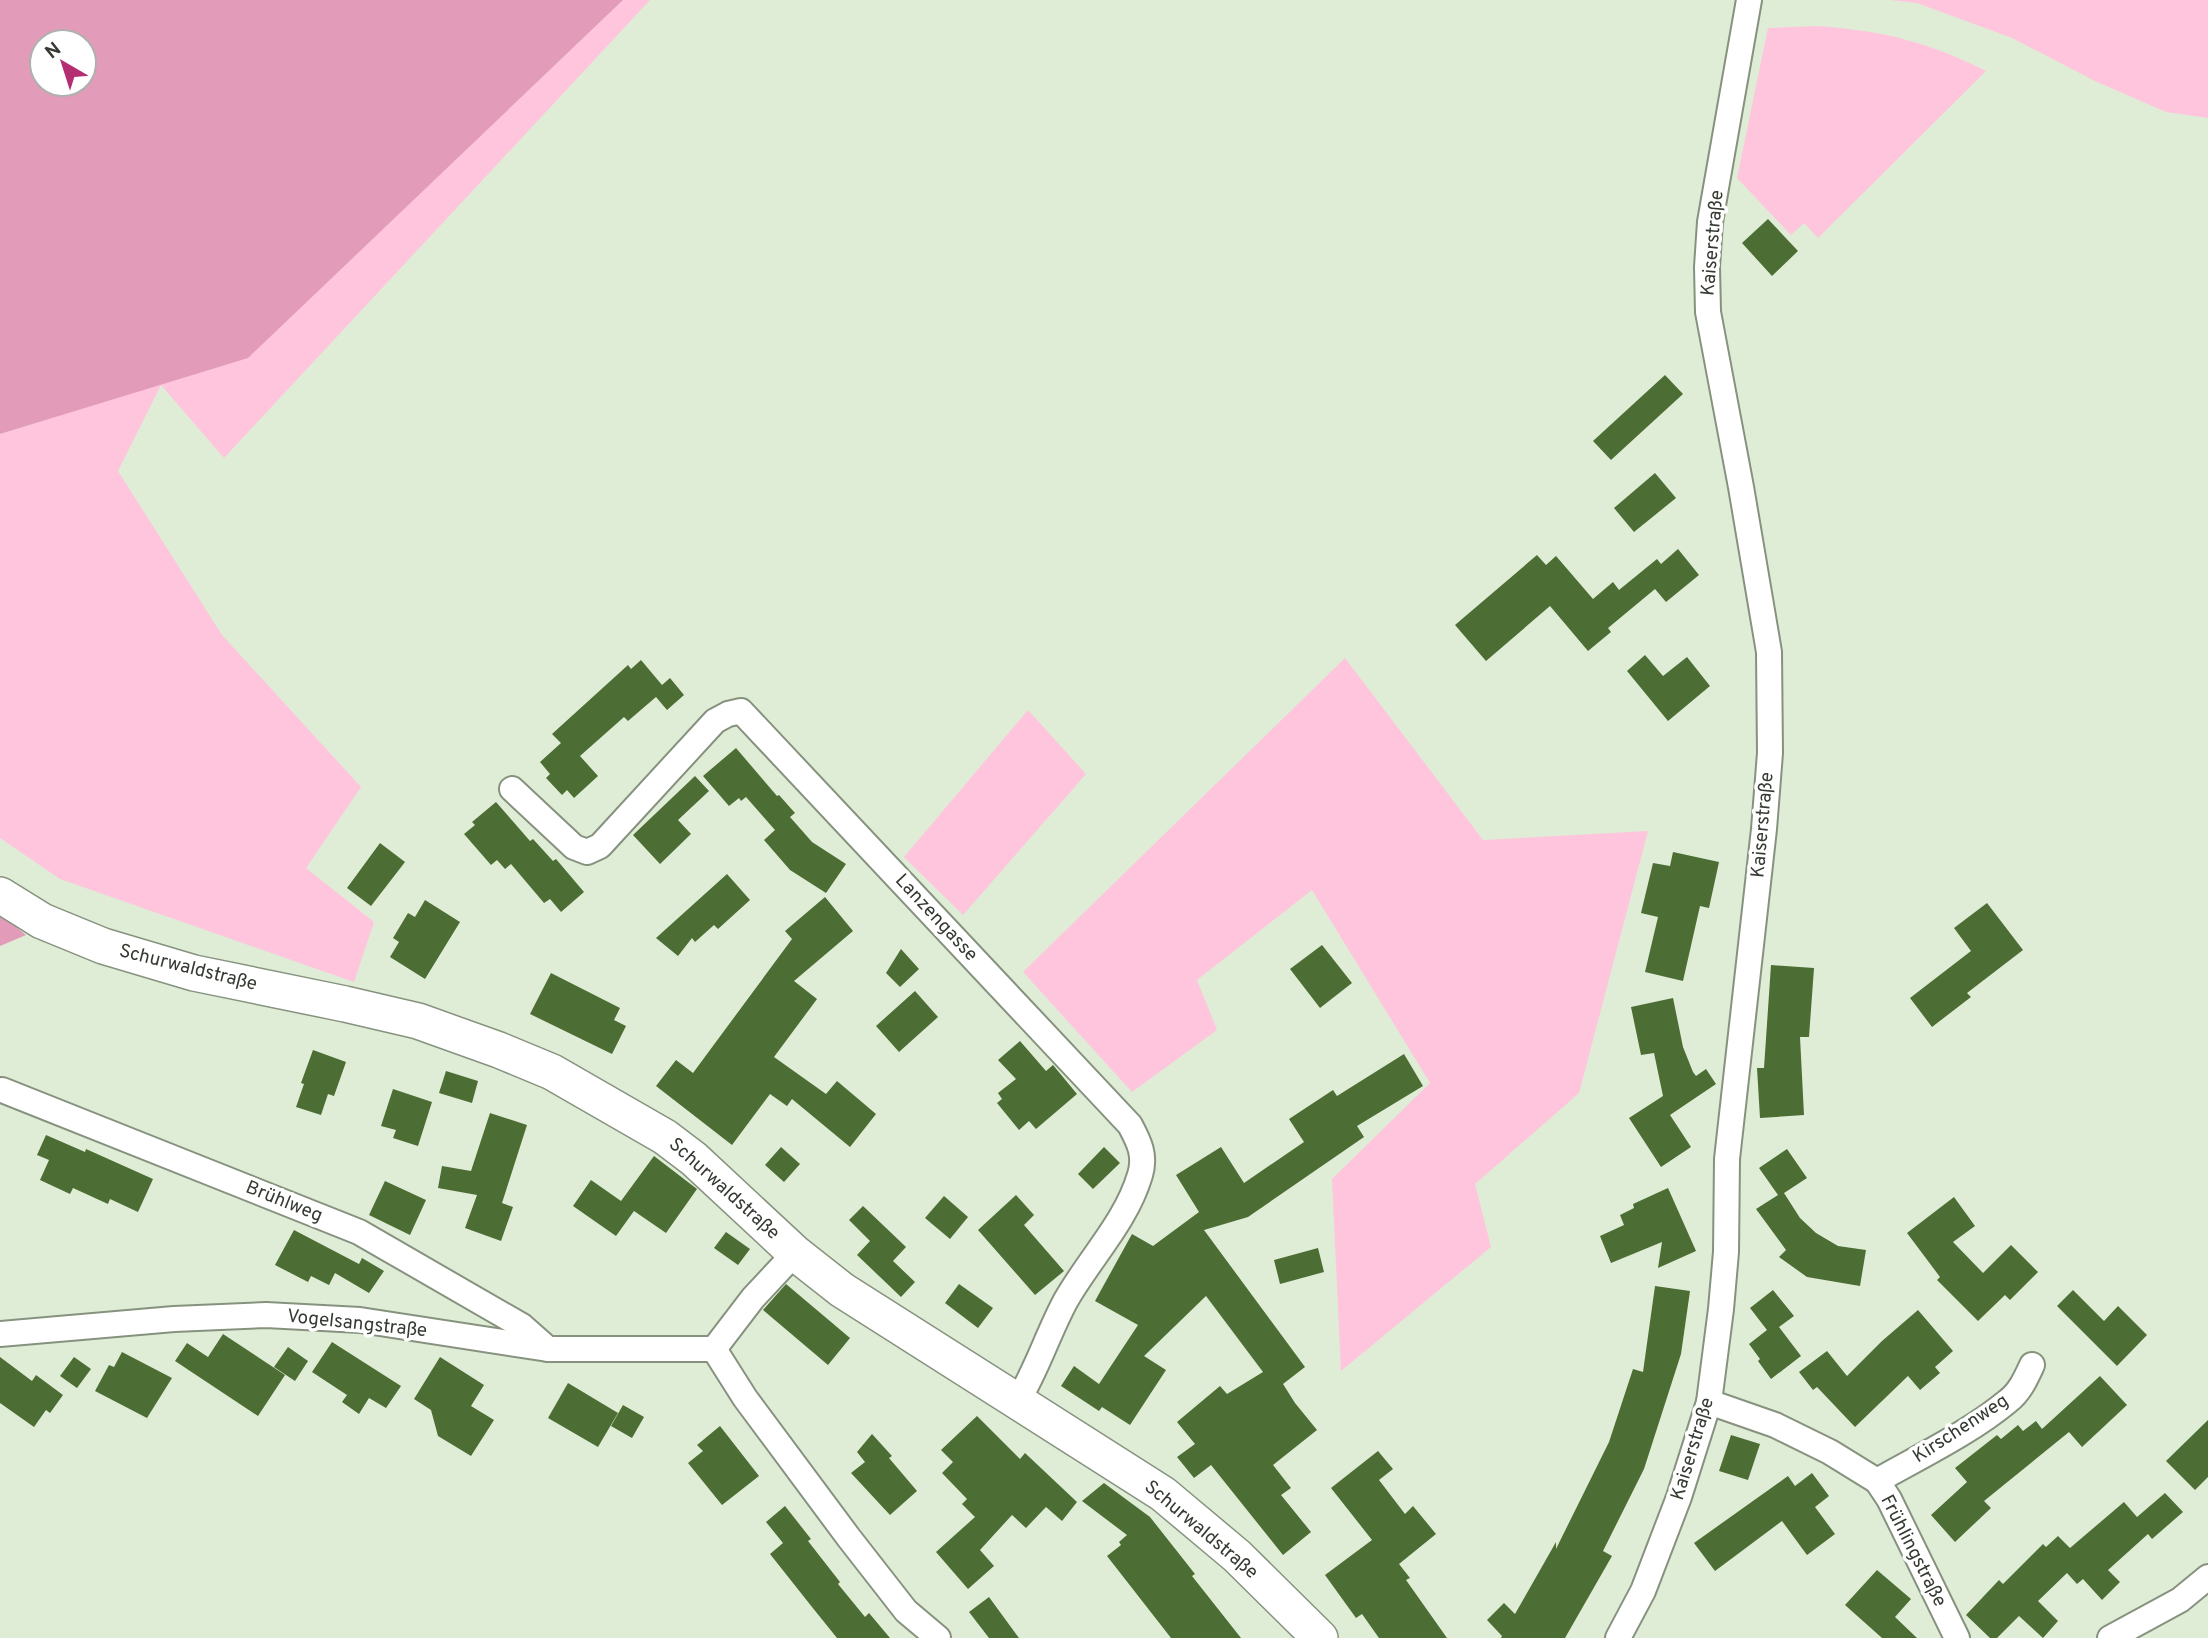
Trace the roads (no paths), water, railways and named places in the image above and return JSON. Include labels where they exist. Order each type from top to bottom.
[{"type":"main road","name":"Schurwaldstraße","points":[[0,895],[41,921],[103,946],[194,973],[345,1003],[418,1021],[552,1072],[665,1137],[694,1159],[795,1253],[842,1290],[1163,1494],[1237,1556],[1320,1638]]},
{"type":"street","name":"Kaiserstraße","points":[[1618,1638],[1643,1591],[1679,1497],[1709,1402],[1726,1252],[1727,1159],[1764,830],[1770,753],[1769,652],[1708,312],[1707,267],[1710,222],[1749,0]]},
{"type":"street","name":"Lanzengasse","points":[[512,789],[574,847],[587,852],[600,846],[715,721],[727,714],[741,711],[1130,1125],[1143,1150],[1140,1174],[1122,1216],[1066,1301],[1027,1387],[1017,1402]]},
{"type":"street","name":"Brühlweg","points":[[2,1090],[359,1232],[522,1326],[548,1349]]},
{"type":"street","points":[[795,1253],[753,1298],[714,1349],[744,1398],[857,1548],[906,1611],[938,1638]]},
{"type":"street","name":"Vogelsangstraße","points":[[0,1334],[174,1319],[266,1315],[360,1320],[548,1349],[714,1349]]},
{"type":"street","name":"Kirschenweg","points":[[1877,1481],[2010,1401],[2024,1383],[2032,1365]]},
{"type":"street","name":"Frühlingstraße","points":[[1709,1402],[1774,1425],[1830,1452],[1877,1481],[1889,1499],[1957,1638]]},
{"type":"street","points":[[2110,1638],[2180,1600],[2208,1577]]}]
